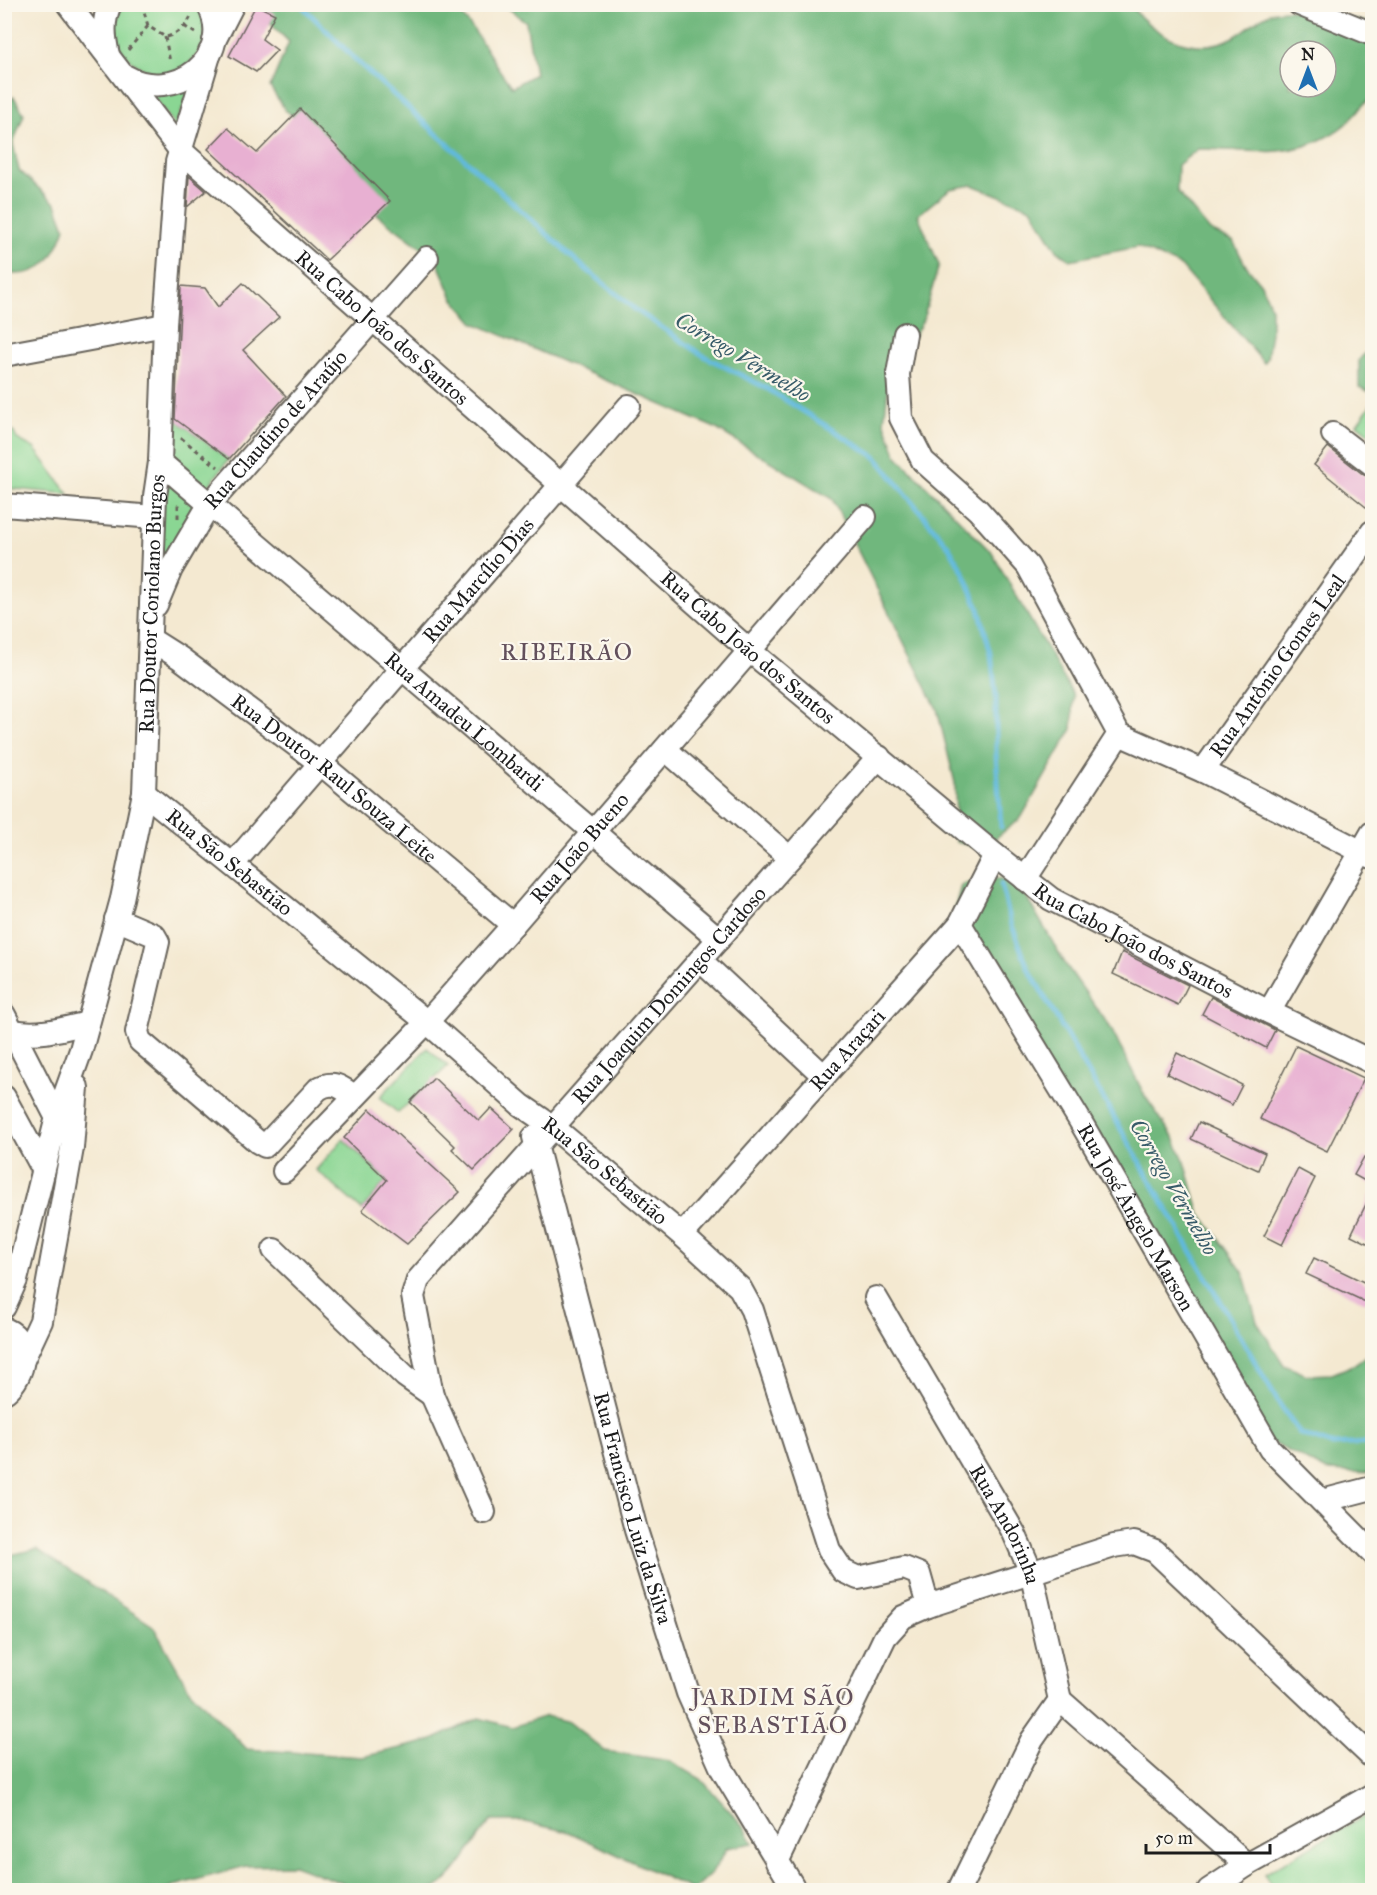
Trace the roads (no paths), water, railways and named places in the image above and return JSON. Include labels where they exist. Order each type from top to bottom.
[{"type":"main road","points":[[4,1332],[9,1334],[19,1349],[13,1377]]},
{"type":"street","name":"Rua Cabo João dos Santos","points":[[68,4],[180,150],[374,318],[560,486],[750,651],[1025,879],[1051,899],[1269,1012],[1372,1062]]},
{"type":"street","points":[[110,4],[105,15],[104,36],[116,66],[149,86],[176,84],[202,66],[233,4]]},
{"type":"street","points":[[208,4],[214,21],[211,48]]},
{"type":"street","points":[[1299,4],[1372,34]]},
{"type":"street","name":"Rua Doutor Coriolano Burgos","points":[[81,1050],[116,919],[144,794],[154,517],[160,462],[165,325],[180,150],[211,48]]},
{"type":"street","name":"Rua Claudino de Araújo","points":[[150,629],[171,569],[209,505],[427,258]]},
{"type":"street","points":[[4,354],[165,325]]},
{"type":"street","points":[[905,334],[898,374],[902,418],[923,461],[978,510],[1028,566],[1119,734],[1368,847],[1269,1012]]},
{"type":"street","name":"Rua Marcílio Dias","points":[[233,864],[629,406]]},
{"type":"street","points":[[1333,434],[1372,464]]},
{"type":"street","name":"Rua Amadeu Lombardi","points":[[160,462],[719,939]]},
{"type":"street","points":[[4,505],[154,517]]},
{"type":"street","name":"Rua João Bueno","points":[[265,1146],[287,1168],[427,1022],[513,926],[865,517]]},
{"type":"street","name":"Rua Antônio Gomes Leal","points":[[1203,771],[1372,532]]},
{"type":"street","name":"Rua Doutor Raul Souza Leite","points":[[150,629],[180,658],[320,763],[513,926]]},
{"type":"street","points":[[1025,879],[1119,734]]},
{"type":"street","points":[[665,749],[790,858]]},
{"type":"street","name":"Rua Joaquim Domingos Cardoso","points":[[484,1512],[432,1395],[413,1296],[418,1280],[879,758]]},
{"type":"street","name":"Rua São Sebastião","points":[[144,794],[427,1022],[522,1105],[553,1127],[682,1235],[740,1288],[752,1310],[829,1550],[843,1571],[858,1578],[904,1568],[919,1574],[928,1606]]},
{"type":"street","name":"Rua Araçari","points":[[682,1235],[960,924],[996,855]]},
{"type":"street","points":[[116,919],[154,935],[158,942],[137,1032],[140,1041],[265,1146],[318,1089],[327,1084],[337,1085],[354,1096]]},
{"type":"street","name":"Rua José Ângelo Marson","points":[[960,924],[1079,1119],[1270,1449],[1372,1552]]},
{"type":"street","points":[[700,960],[824,1077]]},
{"type":"street","points":[[9,1023],[28,1034],[88,1023]]},
{"type":"street","points":[[9,1023],[72,1148]]},
{"type":"street","points":[[4,1307],[16,1280],[57,1117],[81,1050]]},
{"type":"street","points":[[13,1377],[41,1321],[72,1148],[81,1050]]},
{"type":"street","points":[[4,1097],[43,1169]]},
{"type":"street","name":"Rua Francisco Luiz da Silva","points":[[522,1105],[538,1146],[636,1530],[688,1693],[722,1769],[795,1890]]},
{"type":"street","points":[[274,1250],[405,1376],[432,1395]]},
{"type":"street","name":"Rua Andorinha","points":[[876,1298],[913,1365],[1014,1533],[1031,1572],[1060,1700]]},
{"type":"street","points":[[382,1354],[409,1345],[420,1329]]},
{"type":"street","points":[[1322,1502],[1372,1488]]},
{"type":"street","points":[[777,1862],[885,1636],[903,1617],[928,1606],[1031,1572],[1134,1543],[1155,1551],[1372,1757]]},
{"type":"street","points":[[959,1890],[1032,1740],[1060,1700],[1247,1865]]},
{"type":"street","points":[[1209,1890],[1247,1865],[1372,1795]]},
{"type":"street","points":[[752,1820],[764,1826],[796,1825]]},
{"type":"waterway","name":"Corrego Vermelho","points":[[300,4],[361,65],[580,264],[636,310],[704,356],[766,388],[876,457],[949,547],[964,573],[979,609],[991,654],[996,697],[996,754],[1001,827]]},
{"type":"waterway","name":"Corrego Vermelho","points":[[1001,884],[1011,923],[1028,968],[1280,1405],[1300,1434],[1331,1445],[1372,1443]]},
{"type":"district","name":"RIBEIRÃO","points":[[567,652]]},
{"type":"district","name":"JARDIM SÃO SEBASTIÃO","points":[[773,1711]]}]
